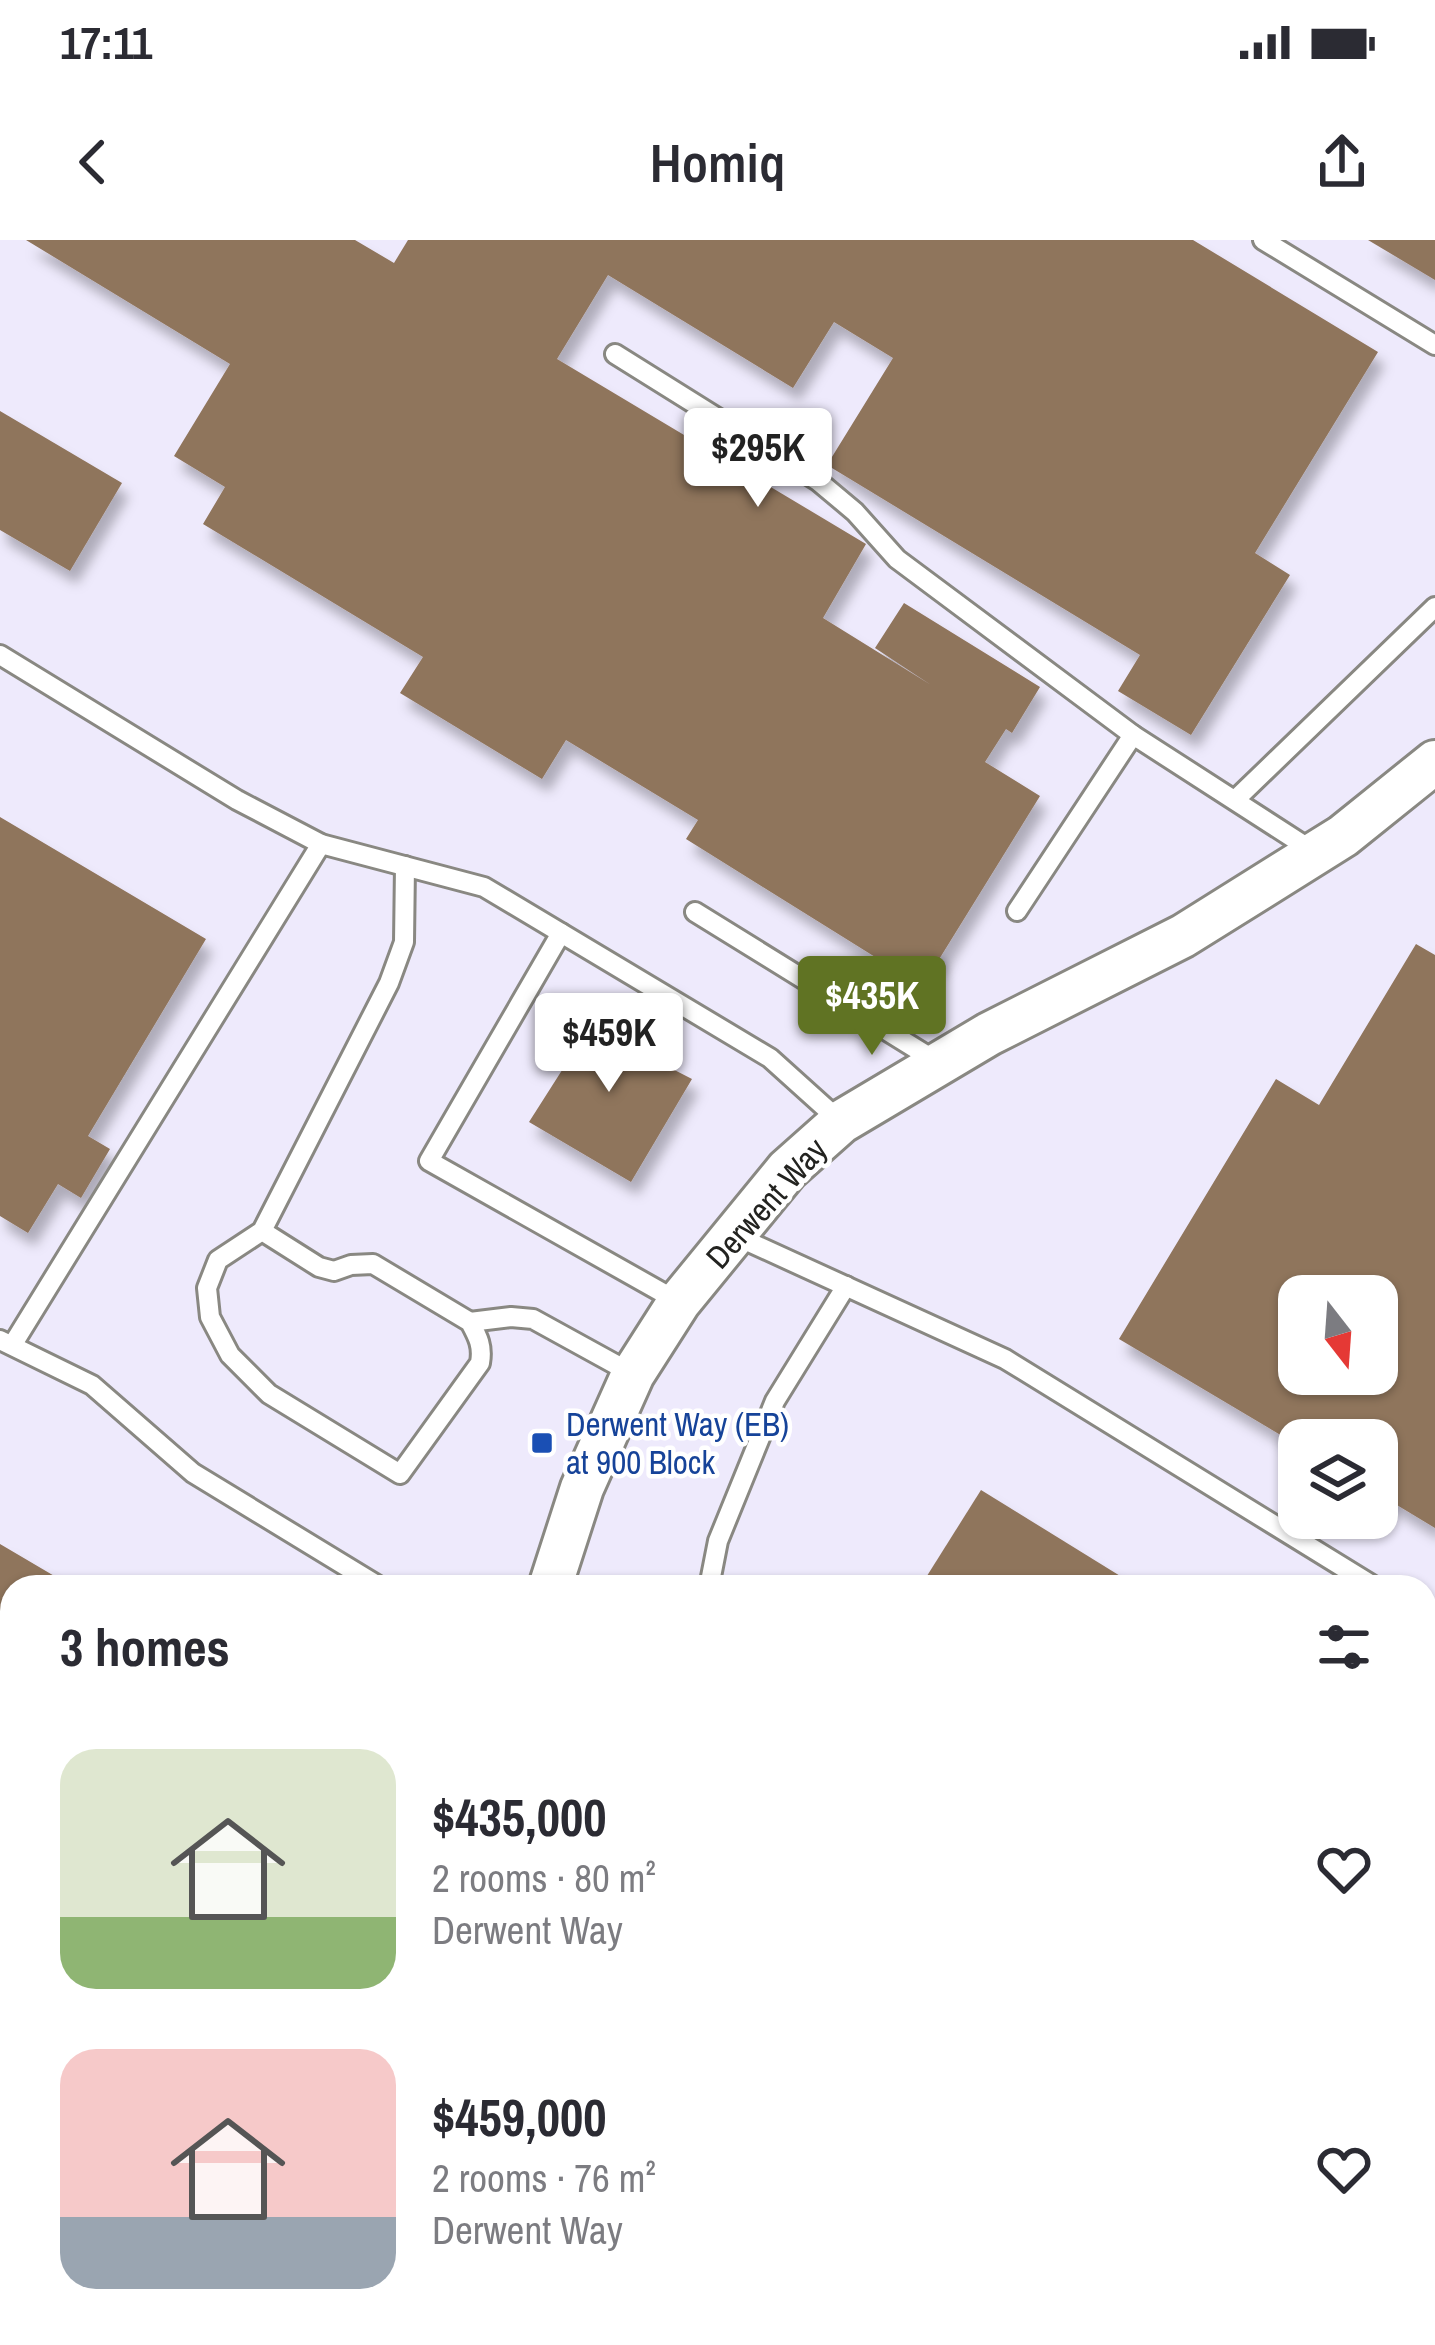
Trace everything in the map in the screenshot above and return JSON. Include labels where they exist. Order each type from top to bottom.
[{"type":"street","name":"Derwent Way","points":[[554,1575],[582,1488],[633,1374],[680,1302],[787,1170],[841,1122],[939,1064],[1183,936],[1343,836],[1435,762]]},
{"type":"lane","points":[[1263,240],[1435,345]]},
{"type":"lane","points":[[615,354],[818,481],[856,512],[897,559],[1133,735],[1316,853]]},
{"type":"lane","points":[[1235,800],[1435,608]]},
{"type":"lane","points":[[0,655],[237,800],[321,844],[484,887],[770,1058],[841,1122]]},
{"type":"lane","points":[[1016,910],[1133,735]]},
{"type":"lane","points":[[321,844],[7,1342],[92,1385],[193,1473],[360,1575]]},
{"type":"lane","points":[[262,1231],[319,1267],[334,1271],[351,1264],[373,1264],[470,1322],[482,1349],[480,1363],[400,1474],[269,1394],[230,1355],[210,1317],[207,1288],[218,1260],[262,1231],[389,983],[404,942],[405,866]]},
{"type":"lane","points":[[695,912],[939,1064]]},
{"type":"lane","points":[[561,934],[428,1161],[680,1302]]},
{"type":"lane","points":[[732,1234],[1005,1359],[1356,1575]]},
{"type":"lane","points":[[711,1575],[718,1541],[775,1401],[846,1286]]},
{"type":"lane","points":[[470,1322],[533,1319],[633,1374]]},
{"type":"shaded area","points":[[0,240],[1435,240],[1435,1575],[0,1575]]},
{"type":"building","points":[[26,240],[355,240],[394,263],[408,240],[1193,240],[1378,352],[1255,553],[1290,575],[1191,735],[1118,691],[1140,655],[827,465],[893,358],[834,322],[793,388],[608,275],[557,359],[866,544],[823,618],[931,685],[875,648],[904,603],[1040,687],[1012,733],[1006,729],[985,762],[1040,796],[938,961],[896,970],[686,839],[698,820],[566,740],[542,779],[400,693],[423,657],[203,524],[225,487],[174,456],[230,364]]},
{"type":"building","points":[[1368,240],[1435,240],[1435,280]]},
{"type":"building","points":[[0,411],[122,483],[70,571],[0,530]]},
{"type":"building","points":[[0,817],[206,939],[88,1136],[110,1149],[81,1198],[58,1184],[28,1233],[0,1216]]},
{"type":"building","points":[[1416,944],[1435,955],[1435,1528],[1398,1506],[1398,1419],[1278,1419],[1278,1434],[1119,1339],[1276,1079],[1319,1105]]},
{"type":"building","points":[[581,998],[624,1020],[614,1039],[692,1079],[631,1182],[529,1122],[580,1042],[564,1032]]},
{"type":"building","points":[[981,1490],[1119,1575],[928,1575]]},
{"type":"building","points":[[0,1544],[53,1575],[0,1575]]},
{"type":"place","name":"Derwent Way (EB) at 900 Block","points":[[542,1443]]}]
